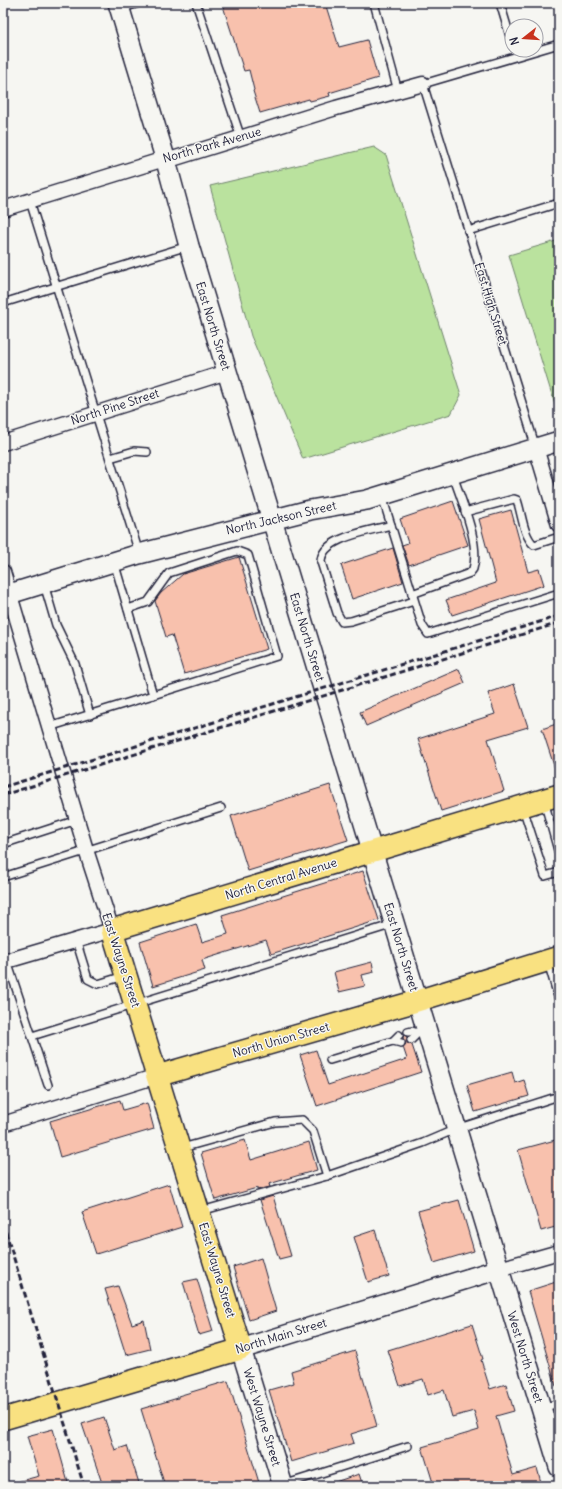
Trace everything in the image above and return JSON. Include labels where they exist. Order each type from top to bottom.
[{"type":"main road","name":"East North Street","points":[[119,6],[166,161],[189,246],[417,1001],[416,1034],[456,1129],[499,1269]]},
{"type":"main road","name":"North Jackson Street","points":[[6,595],[140,554],[272,520],[382,495],[559,441]]},
{"type":"main road","name":"North Central Avenue","points":[[112,930],[551,797]]},
{"type":"main road","name":"East Wayne Street","points":[[112,930],[241,1349]]},
{"type":"main road","name":"North Union Street","points":[[157,1076],[417,1001],[553,959]]},
{"type":"main road","name":"North Main Street","points":[[3,1419],[241,1349],[499,1269]]},
{"type":"main road","name":"West North Street","points":[[499,1269],[559,1467]]},
{"type":"main road","name":"West Wayne Street","points":[[241,1349],[282,1486]]},
{"type":"street","name":"North Park Avenue","points":[[3,209],[158,161],[166,161],[423,84]]},
{"type":"street","name":"North Pine Street","points":[[3,443],[227,372]]},
{"type":"street","name":"East High Street","points":[[536,448],[559,525]]},
{"type":"street","name":"East Wayne Street","points":[[3,572],[6,595],[112,930]]},
{"type":"street","name":"North Central Avenue","points":[[5,962],[112,930]]},
{"type":"street","name":"North Union Street","points":[[3,1124],[157,1076]]},
{"type":"street","name":"North Main Street","points":[[499,1269],[559,1252]]},
{"type":"lane","points":[[119,6],[139,3]]},
{"type":"lane","points":[[196,3],[241,138]]},
{"type":"lane","points":[[374,3],[398,91]]},
{"type":"lane","points":[[500,3],[504,18]]},
{"type":"lane","points":[[544,47],[559,44]]},
{"type":"lane","points":[[423,84],[504,57]]},
{"type":"lane","name":"East High Street","points":[[423,84],[536,448]]},
{"type":"lane","points":[[30,201],[140,554]]},
{"type":"lane","points":[[468,231],[559,203]]},
{"type":"lane","points":[[3,303],[189,246]]},
{"type":"lane","points":[[110,458],[134,450],[147,452]]},
{"type":"lane","points":[[391,525],[338,540],[327,548],[321,556],[321,562],[337,613],[342,622],[351,621],[413,597],[470,573],[473,570],[475,554],[465,512],[452,474]]},
{"type":"lane","points":[[382,495],[422,625],[428,634],[559,593]]},
{"type":"lane","points":[[465,512],[514,499],[517,500],[528,538],[534,545],[559,537]]},
{"type":"lane","points":[[49,727],[278,656],[248,555],[237,551],[169,572],[148,602],[128,610]]},
{"type":"lane","points":[[114,562],[153,695]]},
{"type":"lane","points":[[44,584],[56,625],[75,664],[90,715]]},
{"type":"lane","points":[[551,797],[559,854]]},
{"type":"lane","points":[[523,806],[545,876],[559,872]]},
{"type":"lane","points":[[3,877],[221,808]]},
{"type":"lane","points":[[3,844],[77,820]]},
{"type":"lane","points":[[32,1036],[394,924]]},
{"type":"lane","points":[[76,940],[88,979],[98,984],[126,975]]},
{"type":"lane","points":[[553,959],[559,1000]]},
{"type":"lane","points":[[5,962],[48,1085]]},
{"type":"lane","points":[[393,1042],[399,1035]]},
{"type":"lane","points":[[330,1060],[393,1042],[402,1043]]},
{"type":"lane","points":[[199,1211],[327,1176],[423,1143],[456,1129],[559,1096]]},
{"type":"lane","points":[[180,1148],[275,1122],[302,1120],[312,1131],[327,1176]]},
{"type":"lane","points":[[541,1408],[559,1403]]},
{"type":"lane","points":[[282,1486],[408,1446]]},
{"type":"green space","points":[[374,147],[386,155],[461,395],[451,414],[303,459],[251,336],[210,186]]},
{"type":"green space","points":[[559,240],[559,404],[555,405],[509,255]]},
{"type":"building","points":[[222,3],[325,3],[339,47],[367,40],[378,78],[329,93],[330,96],[310,101],[309,99],[260,113],[253,91],[249,70],[244,71]]},
{"type":"building","points":[[453,501],[468,545],[409,565],[402,545],[408,543],[400,519]]},
{"type":"building","points":[[511,510],[528,572],[539,569],[544,585],[452,615],[446,600],[496,583],[479,519]]},
{"type":"building","points":[[393,548],[403,582],[352,599],[341,565]]},
{"type":"building","points":[[239,557],[267,649],[184,674],[172,635],[166,637],[155,601],[161,593],[183,574]]},
{"type":"building","points":[[459,669],[465,683],[366,726],[360,712]]},
{"type":"building","points":[[514,684],[528,727],[488,739],[504,791],[441,811],[418,739],[495,714],[488,693]]},
{"type":"building","points":[[559,723],[559,774],[557,775],[542,729]]},
{"type":"building","points":[[330,785],[348,840],[248,871],[231,816]]},
{"type":"building","points":[[363,871],[379,920],[271,954],[266,940],[202,960],[205,970],[153,986],[140,942],[196,924],[202,942],[228,934],[222,915]]},
{"type":"building","points":[[372,962],[374,972],[362,975],[365,986],[339,992],[334,972]]},
{"type":"building","points":[[404,1035],[407,1037],[407,1043],[412,1045],[421,1072],[317,1106],[300,1055],[316,1050],[328,1085],[407,1059],[403,1047],[406,1044],[403,1038]]},
{"type":"building","points":[[512,1072],[515,1083],[524,1080],[529,1096],[475,1112],[467,1085]]},
{"type":"building","points":[[120,1100],[123,1110],[147,1103],[154,1129],[60,1157],[50,1121]]},
{"type":"building","points":[[559,1139],[559,1226],[541,1231],[518,1150]]},
{"type":"building","points":[[245,1140],[251,1160],[309,1142],[317,1170],[269,1184],[270,1187],[257,1190],[257,1188],[215,1200],[201,1153]]},
{"type":"building","points":[[169,1184],[182,1227],[96,1254],[82,1212]]},
{"type":"building","points":[[273,1196],[291,1256],[279,1259],[260,1200]]},
{"type":"building","points":[[459,1200],[474,1251],[434,1263],[418,1211]]},
{"type":"building","points":[[375,1230],[389,1276],[368,1282],[354,1237]]},
{"type":"building","points":[[261,1258],[276,1311],[249,1320],[233,1267]]},
{"type":"building","points":[[197,1279],[213,1331],[199,1335],[183,1282]]},
{"type":"building","points":[[556,1282],[559,1293],[559,1386],[556,1386],[528,1291]]},
{"type":"building","points":[[118,1286],[132,1324],[144,1320],[150,1349],[126,1355],[105,1289]]},
{"type":"building","points":[[472,1324],[483,1359],[481,1360],[490,1389],[506,1384],[514,1411],[496,1416],[513,1475],[537,1468],[542,1486],[434,1486],[422,1447],[479,1430],[474,1411],[452,1417],[444,1390],[428,1395],[423,1379],[400,1386],[388,1350]]},
{"type":"building","points":[[355,1351],[377,1426],[351,1434],[354,1443],[291,1462],[269,1390],[294,1383],[291,1371]]},
{"type":"building","points":[[228,1381],[260,1486],[165,1486],[141,1409]]},
{"type":"building","points":[[104,1417],[115,1450],[127,1446],[140,1486],[103,1486],[82,1424]]},
{"type":"building","points":[[53,1429],[69,1486],[13,1486],[13,1483],[39,1476],[27,1436]]},
{"type":"building","points":[[359,1474],[363,1486],[330,1486],[329,1484]]},
{"type":"railway","points":[[3,787],[559,616]]},
{"type":"railway","points":[[3,795],[559,623]]},
{"type":"railway","points":[[3,1223],[84,1486]]}]
